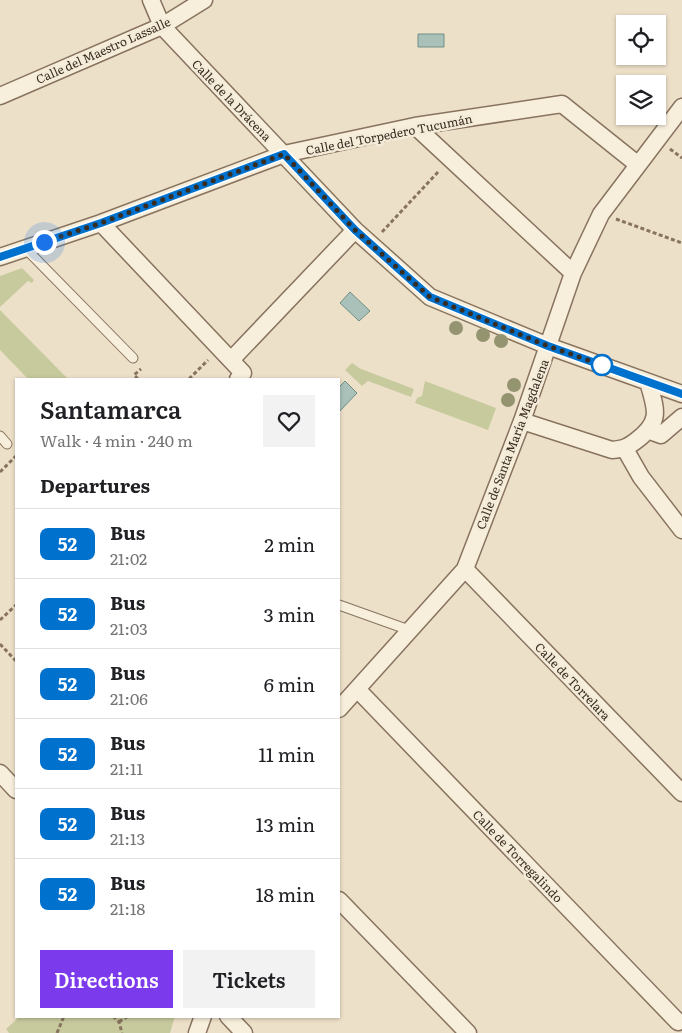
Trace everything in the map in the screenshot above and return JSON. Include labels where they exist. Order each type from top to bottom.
[{"type":"street","name":"Calle de la Drácena","points":[[151,0],[162,26],[355,230],[430,297],[548,346],[682,394]]},
{"type":"street","name":"Calle del Maestro Lassalle","points":[[0,96],[162,26],[204,0]]},
{"type":"street","name":"Calle del Torpedero Tucumán","points":[[0,257],[101,223],[284,154],[414,126],[562,104],[637,164]]},
{"type":"street","name":"Calle de Santa María Magdalena","points":[[340,708],[465,569],[522,421],[573,274],[601,214],[682,107]]},
{"type":"street","points":[[414,126],[573,274]]},
{"type":"street","points":[[101,223],[244,373],[239,378]]},
{"type":"street","points":[[231,360],[355,230]]},
{"type":"street","points":[[522,421],[612,450],[625,449],[650,431],[656,411],[648,382]]},
{"type":"street","points":[[650,431],[661,435],[682,417]]},
{"type":"street","points":[[625,449],[641,477],[682,530]]},
{"type":"street","name":"Calle de Torrelara","points":[[465,569],[682,793]]},
{"type":"street","name":"Calle de Torregalindo","points":[[357,689],[677,1025]]},
{"type":"street","points":[[0,773],[15,789]]},
{"type":"street","points":[[340,901],[468,1033]]},
{"type":"street","points":[[197,1033],[202,1018]]},
{"type":"street","points":[[230,1018],[244,1033]]},
{"type":"lane","points":[[25,248],[133,358]]},
{"type":"lane","points":[[0,436],[7,444]]},
{"type":"lane","points":[[340,605],[409,630]]},
{"type":"path","points":[[370,244],[450,159]]},
{"type":"path","points":[[601,214],[682,244]]},
{"type":"path","points":[[190,378],[220,348]]},
{"type":"path","points":[[0,472],[15,457]]},
{"type":"path","points":[[0,620],[15,606]]},
{"type":"path","points":[[0,644],[15,659]]},
{"type":"path","points":[[57,1033],[63,1018]]},
{"type":"path","points":[[115,1018],[119,1022],[122,1033]]},
{"type":"path","points":[[119,1022],[125,1018]]},
{"type":"green space","points":[[22,268],[34,280],[32,283],[28,281],[0,307],[0,276]]},
{"type":"green space","points":[[0,310],[67,378],[27,378],[0,350]]},
{"type":"green space","points":[[352,363],[361,369],[414,389],[411,397],[368,381],[362,386],[345,370]]},
{"type":"green space","points":[[425,381],[496,408],[488,430],[415,403],[417,398],[422,396]]},
{"type":"green space","points":[[18,1018],[174,1018],[170,1033],[9,1033],[6,1029]]},
{"type":"water","points":[[418,34],[444,34],[444,47],[418,47]]},
{"type":"water","points":[[350,292],[370,311],[359,321],[340,303]]},
{"type":"water","points":[[345,381],[357,393],[340,411],[340,386]]},
{"type":"bus line","name":"52","points":[[0,257],[101,223],[284,154],[355,230],[430,297],[548,346],[682,394]]},
{"type":"route","points":[[44,242],[101,223],[284,154],[355,230],[430,297],[548,346],[602,365]]}]
